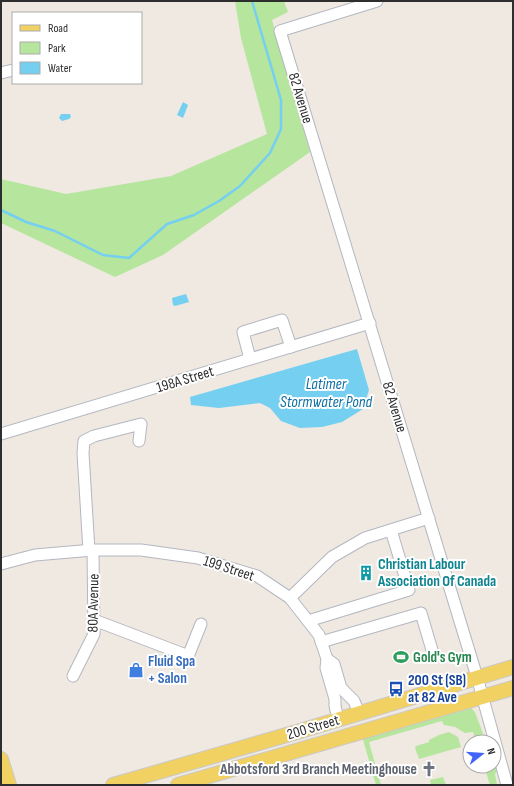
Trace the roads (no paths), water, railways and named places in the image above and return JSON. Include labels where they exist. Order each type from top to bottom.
[{"type":"main road","name":"200 Street","points":[[113,785],[513,667]]},
{"type":"main road","name":"200 Street","points":[[178,785],[513,688]]},
{"type":"main road","points":[[1,759],[9,785]]},
{"type":"street","name":"82 Avenue","points":[[377,1],[280,31],[477,677],[507,785]]},
{"type":"street","points":[[1,73],[12,70]]},
{"type":"street","points":[[250,359],[243,332],[282,320],[291,347]]},
{"type":"street","name":"198A Street","points":[[1,434],[370,323]]},
{"type":"street","name":"80A Avenue","points":[[74,676],[94,634],[91,550],[83,453],[84,441],[94,436],[141,424],[139,441]]},
{"type":"street","points":[[290,598],[332,557],[365,538],[429,518]]},
{"type":"street","points":[[308,621],[409,590],[391,530]]},
{"type":"street","name":"199 Street","points":[[1,564],[35,555],[91,550],[141,550],[198,558],[257,576],[290,598],[319,634],[327,659]]},
{"type":"street","points":[[321,642],[420,608],[432,650]]},
{"type":"street","points":[[94,620],[186,655],[189,654],[201,624]]},
{"type":"street","points":[[338,719],[335,699],[326,668],[327,659],[334,664],[341,688],[354,702],[359,713]]},
{"type":"water","points":[[183,102],[188,105],[183,118],[177,115]]},
{"type":"water","points":[[61,114],[70,114],[71,117],[62,121],[59,118]]},
{"type":"water","points":[[186,294],[189,302],[175,306],[173,305],[172,298]]},
{"type":"water","name":"Latimer Stormwater Pond","points":[[357,349],[369,390],[363,409],[342,422],[322,427],[300,428],[281,421],[270,408],[260,403],[219,408],[191,405],[190,397]]},
{"type":"waterway","points":[[1,210],[26,222],[55,231],[103,255],[129,258],[167,224],[194,215],[219,201],[240,186],[270,153],[281,129],[281,100],[252,1]]},
{"type":"place","name":"Christian Labour Association Of Canada","points":[[366,573]]},
{"type":"place","name":"Gold's Gym","points":[[401,657]]},
{"type":"place","name":"Fluid Spa + Salon","points":[[136,670]]},
{"type":"place","name":"200 St (SB) at 82 Ave","points":[[396,689]]},
{"type":"place","name":"Abbotsford 3rd Branch Meetinghouse","points":[[429,769]]}]
